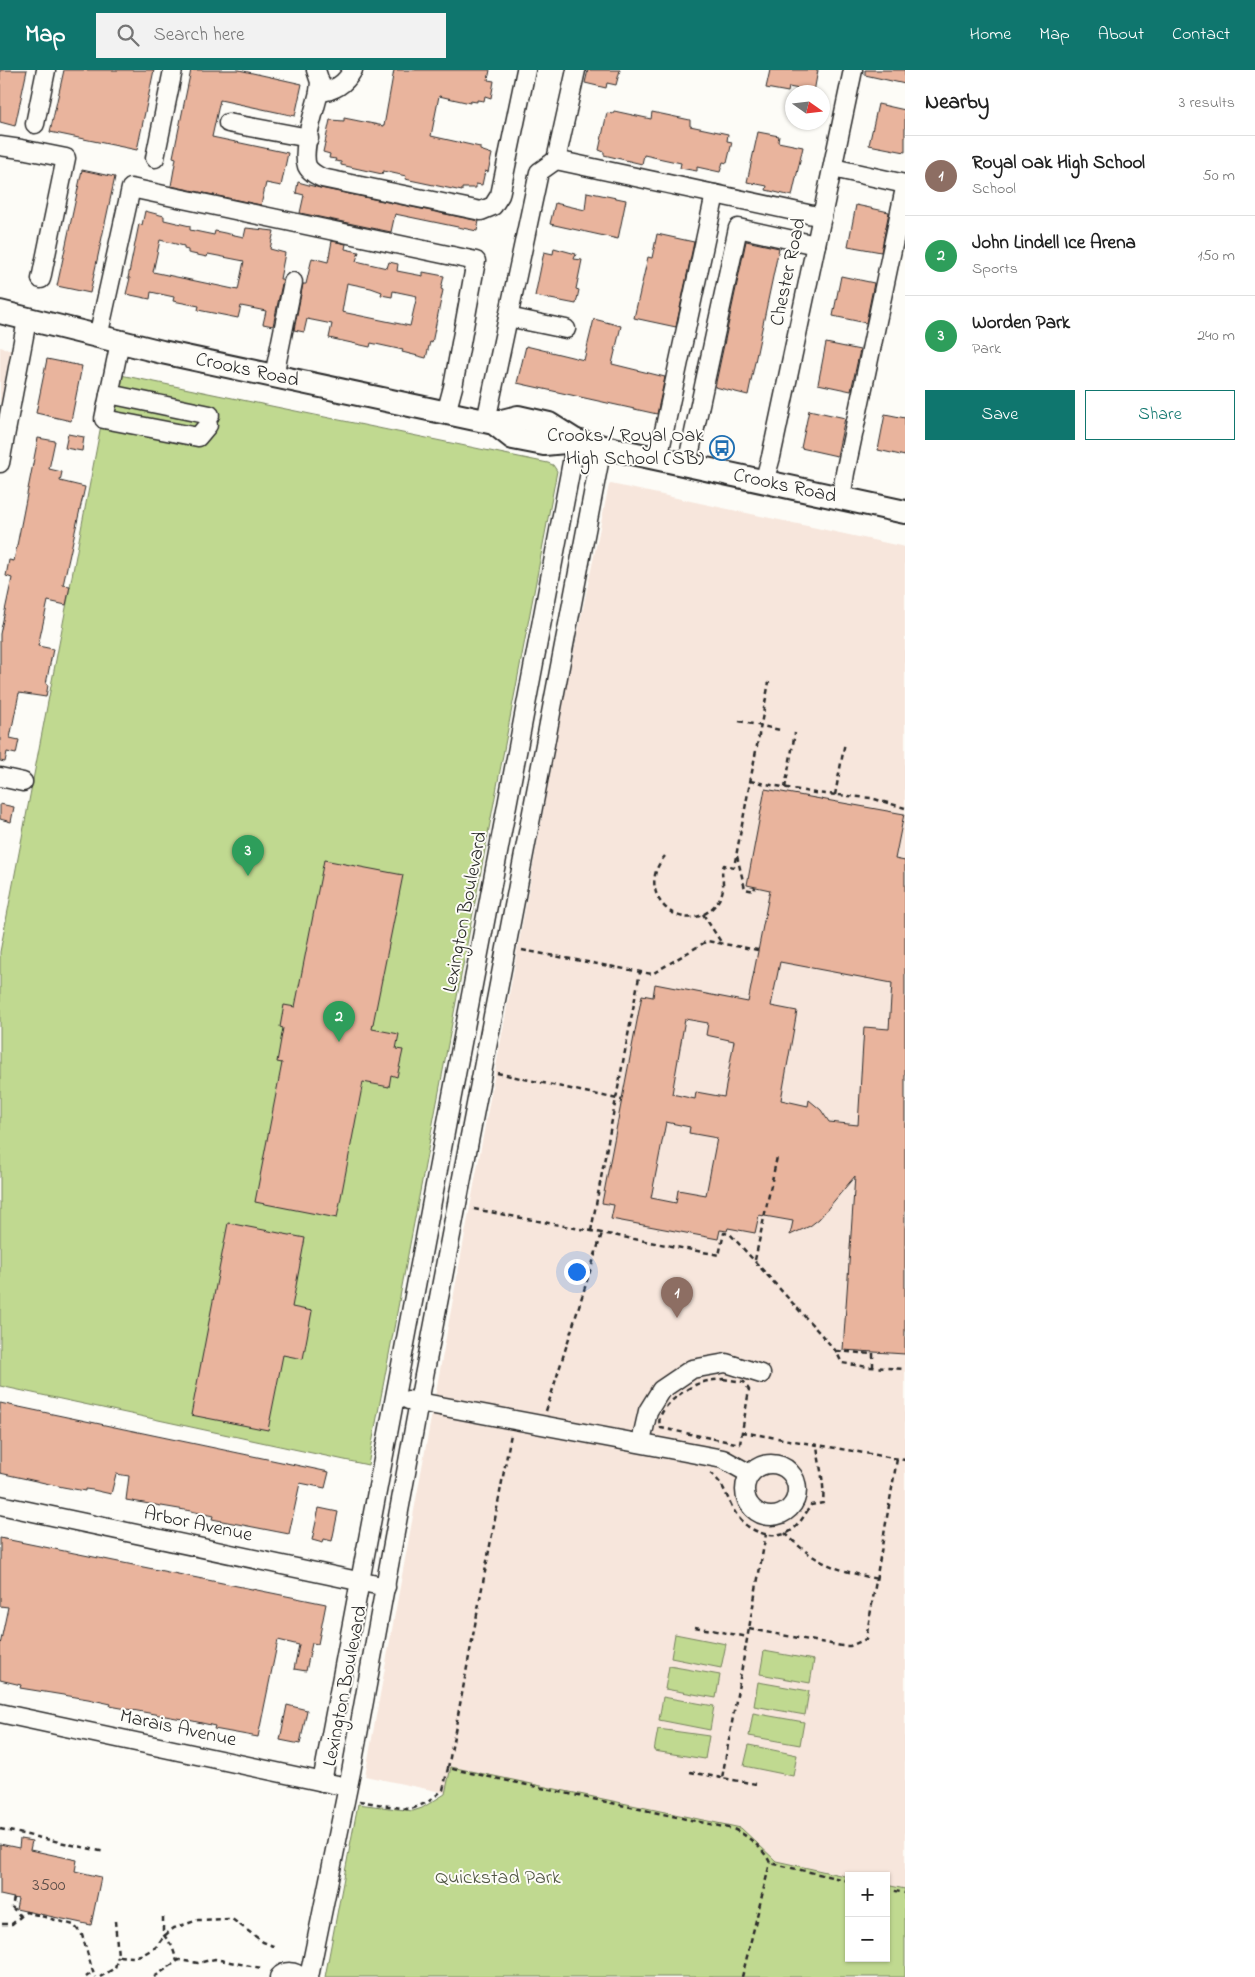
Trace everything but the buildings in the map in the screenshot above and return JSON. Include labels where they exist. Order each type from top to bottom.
[{"type":"main road","name":"Crooks Road","points":[[0,312],[120,342],[490,422],[514,438],[544,444],[576,441],[905,512]]},
{"type":"street","points":[[35,124],[46,70]]},
{"type":"street","points":[[155,158],[174,70]]},
{"type":"street","points":[[316,70],[320,82],[319,92],[306,153],[307,166],[313,174],[322,178],[481,211],[492,206],[500,195],[526,70]]},
{"type":"street","points":[[319,92],[329,91],[340,86],[353,70]]},
{"type":"street","points":[[490,422],[508,317],[539,172],[556,160],[576,70]]},
{"type":"street","name":"Chester Road","points":[[764,482],[771,457],[854,70]]},
{"type":"street","points":[[228,123],[309,138]]},
{"type":"street","points":[[1,148],[21,149],[66,158],[41,279]]},
{"type":"street","points":[[556,160],[822,217]]},
{"type":"street","points":[[833,168],[905,184]]},
{"type":"street","points":[[98,337],[131,188],[476,261],[453,387],[446,412]]},
{"type":"street","points":[[841,499],[905,188]]},
{"type":"street","points":[[658,459],[715,194]]},
{"type":"street","points":[[687,465],[738,228],[816,245]]},
{"type":"street","points":[[274,376],[293,282]]},
{"type":"street","points":[[508,317],[566,329]]},
{"type":"street","points":[[0,464],[27,320]]},
{"type":"street","points":[[109,394],[209,420],[198,437],[104,419],[109,394],[120,342]]},
{"type":"street","name":"Lexington Boulevard","points":[[322,1782],[362,1581],[395,1397],[576,441]]},
{"type":"street","name":"Lexington Boulevard","points":[[310,1977],[352,1794],[386,1586],[419,1402],[602,447]]},
{"type":"street","points":[[562,519],[575,519],[587,522]]},
{"type":"street","points":[[537,648],[545,657],[560,664]]},
{"type":"street","points":[[0,777],[23,782]]},
{"type":"street","points":[[509,802],[533,807]]},
{"type":"street","points":[[466,1030],[490,1034]]},
{"type":"street","points":[[449,1114],[474,1119]]},
{"type":"street","points":[[420,1265],[445,1269]]},
{"type":"street","points":[[641,1442],[648,1411],[661,1390],[692,1370],[726,1364],[762,1374]]},
{"type":"street","points":[[395,1397],[723,1459],[750,1474]]},
{"type":"street","name":"Arbor Avenue","points":[[0,1505],[386,1586]]},
{"type":"street","name":"Marais Avenue","points":[[0,1713],[322,1782],[352,1794]]},
{"type":"street","points":[[279,1977],[289,1972],[301,1977]]},
{"type":"path","points":[[665,856],[658,867],[654,882],[655,890],[662,905],[675,914],[690,918],[710,910],[719,900],[724,887],[722,869],[724,865],[734,867],[769,682]]},
{"type":"path","points":[[739,721],[780,730]]},
{"type":"path","points":[[785,788],[795,732]]},
{"type":"path","points":[[834,795],[845,742]]},
{"type":"path","points":[[750,781],[834,795],[871,798],[905,808]]},
{"type":"path","points":[[736,854],[745,889],[754,891],[755,887]]},
{"type":"path","points":[[703,914],[722,943]]},
{"type":"path","points":[[522,950],[652,974],[708,941],[758,950]]},
{"type":"path","points":[[590,1231],[640,972]]},
{"type":"path","points":[[491,1072],[622,1100]]},
{"type":"path","points":[[755,1260],[777,1157]]},
{"type":"path","points":[[474,1208],[719,1255],[724,1233],[730,1234],[836,1351],[843,1363],[905,1369]]},
{"type":"path","points":[[544,1425],[547,1405],[602,1233]]},
{"type":"path","points":[[836,1351],[873,1353],[873,1367]]},
{"type":"path","points":[[710,1380],[739,1380],[744,1382],[749,1390],[742,1432],[740,1444],[664,1430],[659,1420],[663,1411],[674,1399],[697,1384],[710,1380]]},
{"type":"path","points":[[352,1794],[407,1809],[421,1806],[443,1790],[512,1432]]},
{"type":"path","points":[[742,1432],[905,1460]]},
{"type":"path","points":[[706,1470],[719,1480],[724,1487],[739,1519],[754,1530],[766,1534],[785,1533],[798,1523],[811,1505],[823,1504],[824,1484],[819,1466],[817,1445]]},
{"type":"path","points":[[749,1629],[850,1646],[866,1638],[897,1459]]},
{"type":"path","points":[[785,1533],[803,1551],[822,1563],[846,1572],[877,1580]]},
{"type":"path","points":[[722,1778],[766,1534]]},
{"type":"path","points":[[695,1627],[748,1637]]},
{"type":"path","points":[[448,1768],[733,1829],[747,1838],[767,1857],[770,1863],[742,1977]]},
{"type":"path","points":[[690,1772],[756,1784]]},
{"type":"path","points":[[0,1829],[105,1852]]},
{"type":"path","points":[[26,1840],[27,1835]]},
{"type":"path","points":[[770,1863],[845,1880]]},
{"type":"path","points":[[890,1890],[905,1893]]},
{"type":"path","points":[[14,1898],[12,1907],[21,1917]]},
{"type":"path","points":[[2,1924],[10,1925],[26,1912],[74,1925],[82,1936],[93,1972],[98,1977],[115,1968],[118,1956],[115,1921]]},
{"type":"path","points":[[163,1917],[164,1936],[172,1946],[177,1961]]},
{"type":"path","points":[[118,1956],[133,1957],[144,1954],[156,1947],[164,1936],[174,1928],[198,1920],[232,1919],[263,1942],[276,1947]]},
{"type":"path","points":[[154,1977],[179,1960],[198,1963],[215,1959],[261,1968]]},
{"type":"path","points":[[86,1977],[93,1972]]},
{"type":"shaded area","points":[[0,347],[12,350],[1,414],[0,414]]},
{"type":"shaded area","points":[[609,485],[905,547],[905,1890],[890,1887],[890,1872],[845,1872],[845,1877],[365,1776],[564,698]]},
{"type":"green space","points":[[111,373],[548,463],[553,465],[557,471],[368,1465],[0,1386],[0,952]]},
{"type":"green space","points":[[675,1634],[726,1644],[721,1668],[671,1658]]},
{"type":"green space","points":[[764,1651],[814,1660],[810,1683],[760,1674]]},
{"type":"green space","points":[[669,1666],[720,1675],[716,1698],[665,1689]]},
{"type":"green space","points":[[758,1682],[809,1691],[805,1715],[754,1706]]},
{"type":"green space","points":[[663,1697],[714,1706],[710,1730],[659,1720]]},
{"type":"green space","points":[[753,1713],[804,1722],[800,1745],[749,1736]]},
{"type":"green space","points":[[658,1729],[709,1736],[705,1759],[654,1751]]},
{"type":"green space","points":[[749,1745],[797,1755],[793,1776],[744,1766]]},
{"type":"green space","name":"Quickstad Park","points":[[451,1767],[741,1828],[776,1861],[845,1876],[845,1962],[890,1962],[890,1886],[905,1889],[905,1977],[325,1977],[358,1804],[413,1811],[422,1808],[445,1794]]},
{"type":"place","name":"Crooks / Royal Oak High School (SB)","points":[[722,448]]},
{"type":"place","name":"Worden Park","points":[[248,876]]},
{"type":"place","name":"John Lindell Ice Arena","points":[[339,1042]]},
{"type":"place","name":"Royal Oak High School","points":[[677,1318]]}]
